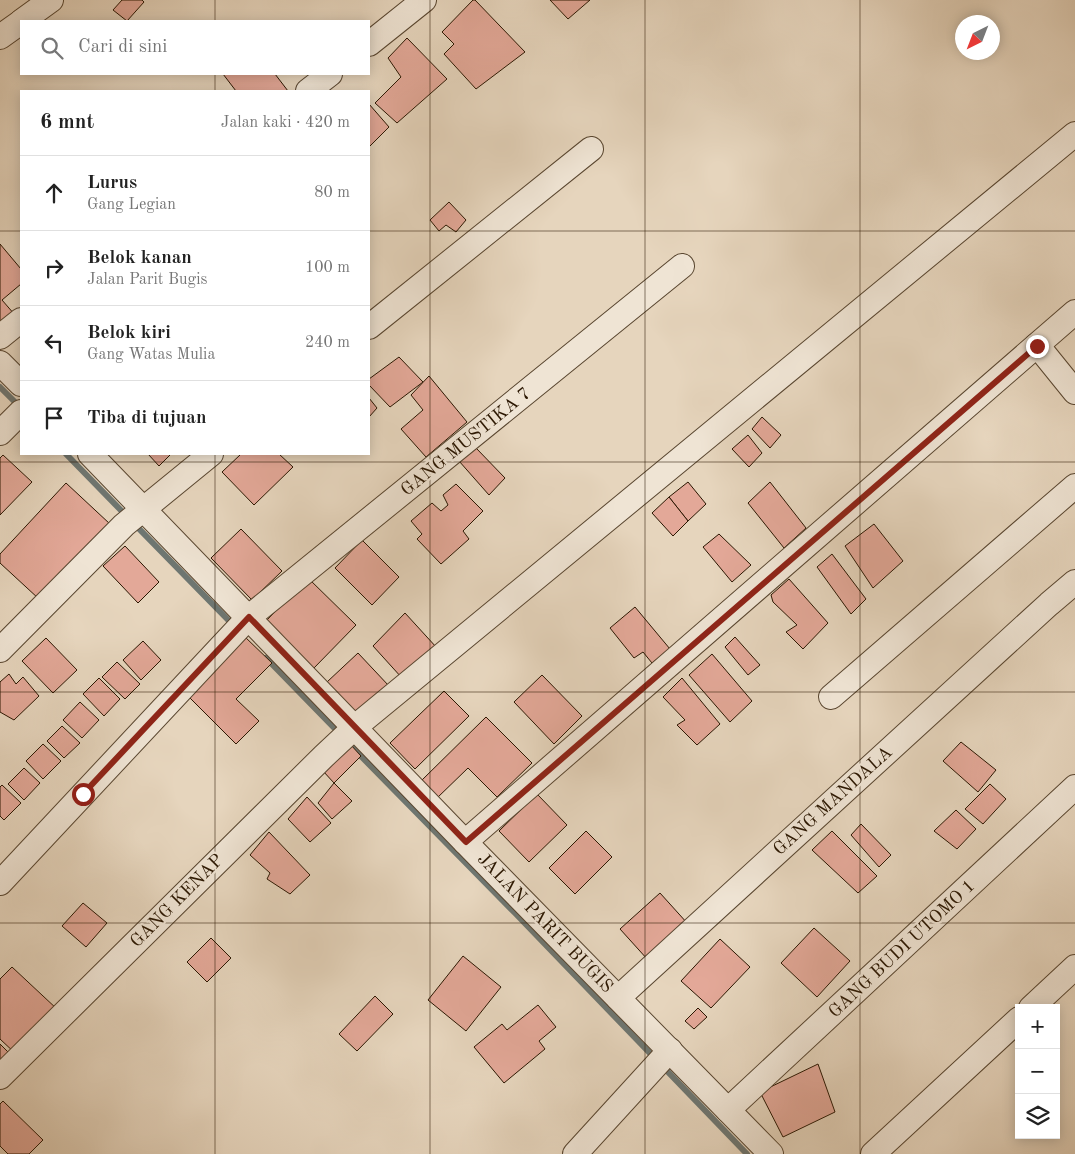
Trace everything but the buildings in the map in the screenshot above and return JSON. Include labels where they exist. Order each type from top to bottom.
[{"type":"street","points":[[25,20],[51,0]]},
{"type":"street","points":[[370,43],[424,0]]},
{"type":"street","points":[[0,37],[20,23]]},
{"type":"street","points":[[309,90],[329,75]]},
{"type":"street","name":"GANG KENAP","points":[[0,1077],[354,728],[1075,134]]},
{"type":"street","points":[[370,325],[591,149]]},
{"type":"street","name":"GANG MUSTIKA 7","points":[[0,883],[240,626],[682,266]]},
{"type":"street","points":[[466,842],[1075,312]]},
{"type":"street","points":[[0,337],[20,321]]},
{"type":"street","points":[[1037,346],[1075,392]]},
{"type":"street","points":[[0,363],[20,383]]},
{"type":"street","points":[[0,434],[19,414]]},
{"type":"street","name":"JALAN PARIT BUGIS","points":[[91,455],[135,516],[240,626],[354,728],[771,1154]]},
{"type":"street","points":[[0,650],[135,516],[210,455]]},
{"type":"street","points":[[831,697],[1075,486]]},
{"type":"street","name":"GANG MANDALA","points":[[618,998],[1075,582]]},
{"type":"street","name":"GANG BUDI UTOMO 1","points":[[728,1110],[1075,787]]},
{"type":"street","points":[[1034,1004],[1075,966]]},
{"type":"street","points":[[873,1154],[1015,1023]]},
{"type":"street","points":[[575,1154],[670,1050]]},
{"type":"waterway","points":[[0,387],[20,407]]},
{"type":"waterway","points":[[67,455],[234,626]]},
{"type":"waterway","points":[[266,658],[341,735]]},
{"type":"waterway","points":[[351,746],[747,1154]]},
{"type":"route","points":[[83,794],[249,617],[466,842],[1037,346]]}]
